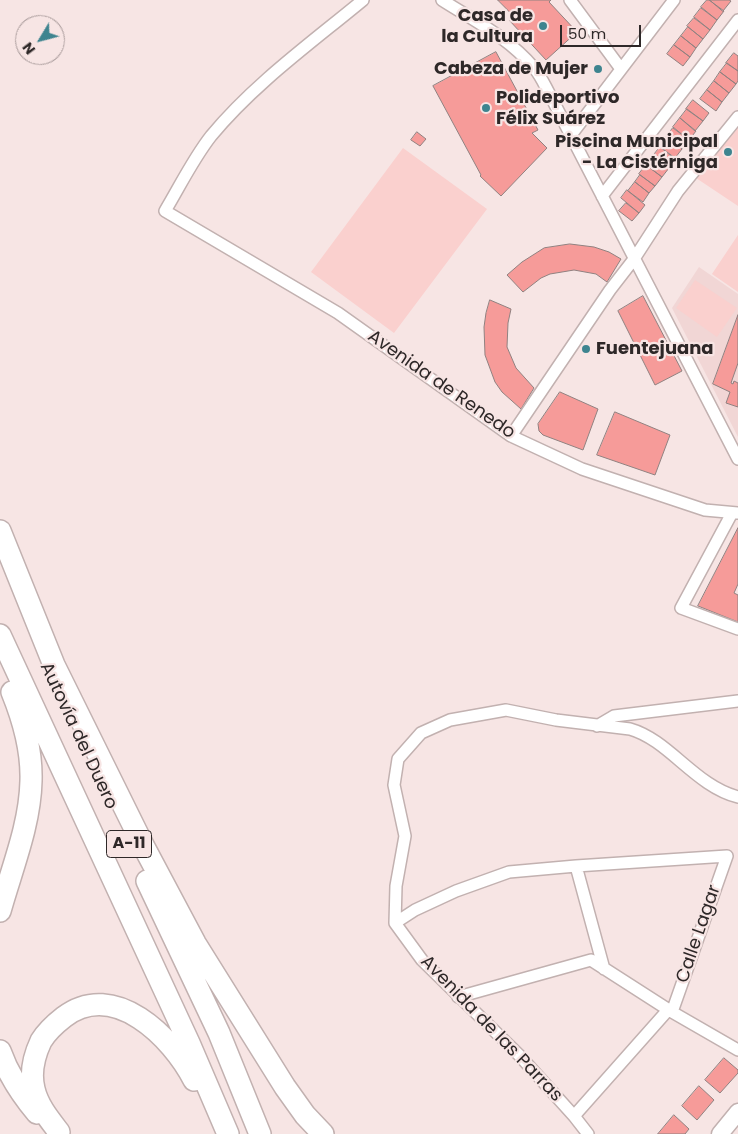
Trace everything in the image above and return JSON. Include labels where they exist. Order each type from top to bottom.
[{"type":"highway","points":[[0,531],[54,665],[162,882],[195,943],[285,1087],[305,1115],[323,1134]]},
{"type":"highway","name":"Autovía del Duero","points":[[0,554],[44,666],[219,1032],[260,1134]]},
{"type":"highway","name":"Autovía del Duero","points":[[0,635],[189,1043],[228,1134]]},
{"type":"highway","points":[[0,661],[21,715],[29,752],[31,780],[26,821],[0,911]]},
{"type":"highway","points":[[60,1133],[45,1113],[36,1095],[34,1089],[34,1062],[45,1034],[54,1024],[70,1012],[100,1004],[120,1009],[143,1019],[166,1040],[187,1066],[217,1134]]},
{"type":"highway","points":[[0,1051],[4,1063],[19,1089],[43,1119],[60,1133]]},
{"type":"street","name":"Avenida de Renedo","points":[[363,0],[290,60],[242,103],[211,137],[165,211],[338,313],[511,436],[582,469],[705,510],[735,513]]},
{"type":"street","points":[[442,0],[489,28],[514,47],[535,70],[571,135],[738,459]]},
{"type":"street","points":[[570,0],[621,69]]},
{"type":"street","points":[[571,135],[674,0]]},
{"type":"street","points":[[602,196],[738,20]]},
{"type":"street","points":[[511,436],[610,290],[634,259],[678,191],[738,117]]},
{"type":"street","points":[[735,513],[681,608],[738,629]]},
{"type":"street","points":[[597,726],[614,716],[738,701]]},
{"type":"street","points":[[395,922],[396,886],[404,836],[394,785],[398,759],[421,733],[450,720],[506,710],[556,720],[641,732],[691,772],[716,788],[738,797]]},
{"type":"street","name":"Calle Lagar","points":[[576,866],[727,856],[670,1011]]},
{"type":"street","points":[[395,922],[415,910],[456,891],[509,872],[576,866],[604,969]]},
{"type":"street","name":"Avenida de las Parras","points":[[395,922],[422,960],[519,1055],[588,1134]]},
{"type":"street","points":[[458,997],[591,960],[670,1011],[738,1050]]},
{"type":"street","points":[[574,1116],[670,1011]]},
{"type":"street","points":[[720,1134],[738,1112]]},
{"type":"shaded area","name":"Piscina Municipal - La Cistérniga","points":[[738,127],[738,206],[696,178]]},
{"type":"shaded area","points":[[403,148],[487,209],[394,333],[311,272]]},
{"type":"shaded area","points":[[738,235],[738,292],[712,274]]},
{"type":"shaded area","points":[[699,267],[738,294],[738,437],[672,308]]},
{"type":"shaded area","points":[[695,280],[737,308],[717,337],[676,308]]},
{"type":"building","name":"Casa de la Cultura","points":[[498,0],[551,0],[549,2],[577,32],[546,60],[509,20],[513,16]]},
{"type":"building","points":[[707,0],[724,11],[717,20],[701,7]]},
{"type":"building","points":[[710,0],[729,0],[731,1],[723,11]]},
{"type":"building","points":[[701,8],[717,20],[710,30],[694,17]]},
{"type":"building","points":[[694,18],[710,30],[703,39],[687,26]]},
{"type":"building","points":[[688,27],[703,39],[696,48],[681,36]]},
{"type":"building","points":[[681,36],[696,48],[690,57],[674,45]]},
{"type":"building","points":[[674,45],[690,57],[683,66],[667,54]]},
{"type":"building","name":"Polideportivo Félix Suárez","points":[[496,52],[538,130],[532,133],[547,148],[501,196],[480,176],[433,86]]},
{"type":"building","points":[[734,53],[738,56],[738,71],[726,63]]},
{"type":"building","points":[[727,63],[738,71],[738,81],[736,84],[720,72]]},
{"type":"building","points":[[720,72],[736,84],[729,93],[714,81]]},
{"type":"building","points":[[714,81],[729,93],[722,102],[707,90]]},
{"type":"building","points":[[707,90],[722,102],[716,111],[700,99]]},
{"type":"building","points":[[693,100],[709,113],[703,121],[686,109]]},
{"type":"building","points":[[687,109],[703,121],[695,131],[680,118]]},
{"type":"building","points":[[680,118],[696,131],[689,140],[673,127]]},
{"type":"building","points":[[673,128],[689,140],[682,149],[666,137]]},
{"type":"building","points":[[417,132],[426,139],[420,146],[411,140]]},
{"type":"building","points":[[666,137],[682,149],[675,158],[659,146]]},
{"type":"building","points":[[660,147],[675,159],[668,168],[653,156]]},
{"type":"building","points":[[653,156],[669,168],[662,177],[646,165]]},
{"type":"building","points":[[646,165],[662,177],[655,186],[639,174]]},
{"type":"building","points":[[640,175],[655,186],[649,193],[635,182]]},
{"type":"building","points":[[635,182],[649,193],[643,202],[628,191]]},
{"type":"building","points":[[627,190],[645,205],[639,213],[621,198]]},
{"type":"building","points":[[626,203],[639,213],[632,221],[619,211]]},
{"type":"building","points":[[570,244],[594,247],[609,252],[621,259],[607,282],[596,274],[574,270],[550,274],[541,278],[523,292],[507,275],[522,262],[544,248]]},
{"type":"building","points":[[643,296],[682,371],[655,385],[618,311]]},
{"type":"building","points":[[490,300],[511,309],[508,323],[507,347],[516,368],[534,388],[521,409],[502,392],[495,382],[485,355],[484,327]]},
{"type":"building","points":[[738,315],[738,363],[731,383],[733,384],[734,381],[738,383],[738,407],[726,403],[730,392],[713,384]]},
{"type":"building","points":[[560,392],[598,409],[583,450],[543,435],[539,431],[538,424]]},
{"type":"building","points":[[615,412],[670,435],[655,475],[597,455]]},
{"type":"building","points":[[738,528],[738,584],[734,593],[738,595],[738,622],[698,606]]},
{"type":"building","points":[[724,1058],[738,1070],[738,1073],[720,1093],[705,1080]]},
{"type":"building","points":[[699,1086],[714,1100],[697,1120],[682,1106]]},
{"type":"building","points":[[674,1115],[689,1129],[685,1134],[658,1134]]},
{"type":"place","name":"Casa de la Cultura","points":[[543,26]]},
{"type":"place","name":"Cabeza de Mujer","points":[[598,69]]},
{"type":"place","name":"Polideportivo Félix Suárez","points":[[486,108]]},
{"type":"place","name":"Piscina Municipal - La Cistérniga","points":[[728,152]]},
{"type":"place","name":"Fuentejuana","points":[[586,349]]}]
